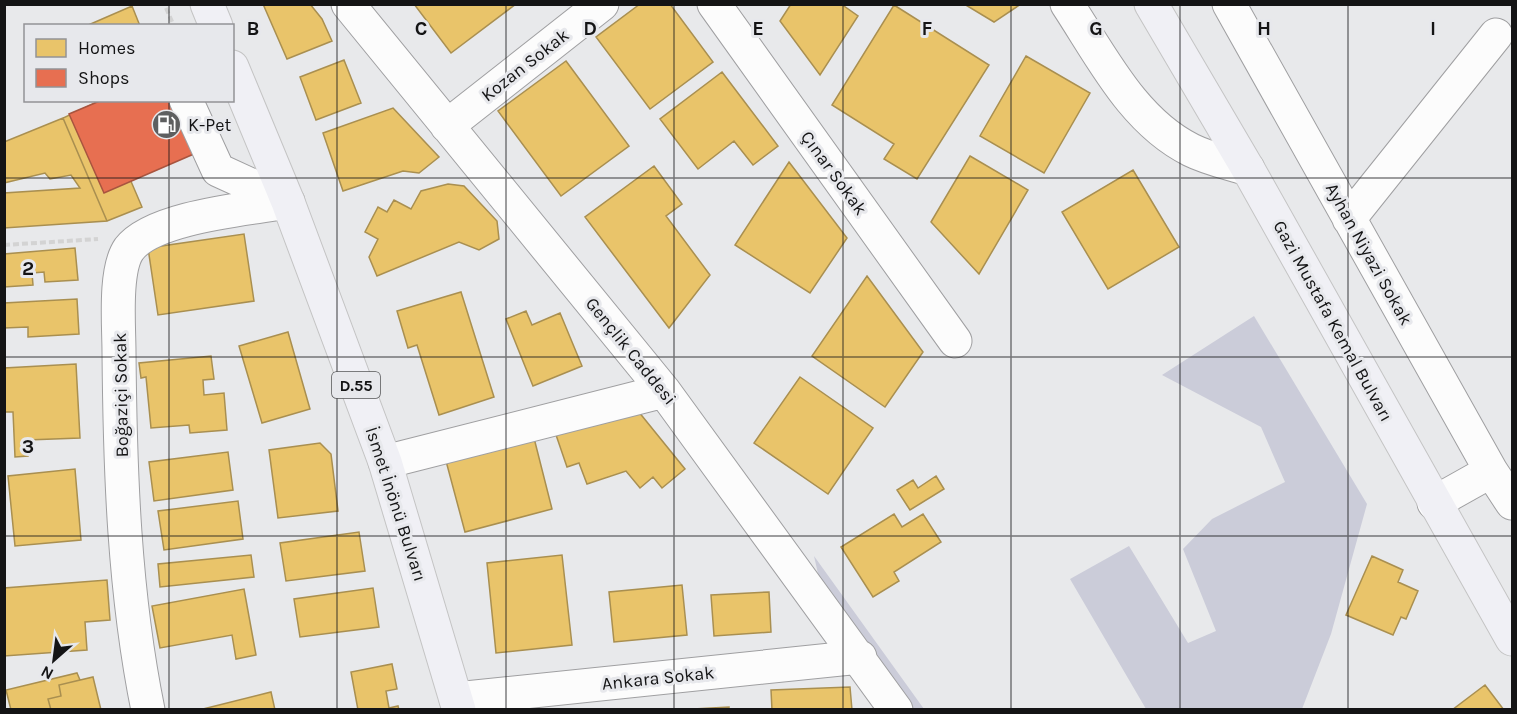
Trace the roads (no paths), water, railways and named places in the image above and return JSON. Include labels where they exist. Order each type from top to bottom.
[{"type":"main road","points":[[205,4],[215,24]]},
{"type":"main road","name":"Gazi Mustafa Kemal Bulvarı","points":[[1151,4],[1248,170],[1512,639]]},
{"type":"main road","name":"İsmet İnönü Bulvarı","points":[[234,72],[288,202],[385,462],[457,704]]},
{"type":"street","points":[[197,24],[205,4]]},
{"type":"street","name":"Gençlik Caddesi","points":[[348,4],[664,391],[860,657],[896,710]]},
{"type":"street","name":"Kozan Sokak","points":[[447,126],[602,4]]},
{"type":"street","name":"Çınar Sokak","points":[[714,4],[955,341]]},
{"type":"street","points":[[1067,4],[1127,95],[1159,129],[1192,150],[1248,170]]},
{"type":"street","name":"Ayhan Niyazi Sokak","points":[[1229,4],[1491,471],[1512,503]]},
{"type":"street","points":[[1349,219],[1496,35]]},
{"type":"street","points":[[187,102],[218,170],[288,202]]},
{"type":"street","name":"Boğaziçi Sokak","points":[[148,710],[126,559],[120,424],[119,285],[128,250],[147,232],[174,223],[288,202]]},
{"type":"street","points":[[385,462],[664,391]]},
{"type":"street","points":[[1434,503],[1491,471]]},
{"type":"street","name":"Ankara Sokak","points":[[457,704],[860,657]]},
{"type":"place","name":"K-Pet","points":[[167,125]]}]
